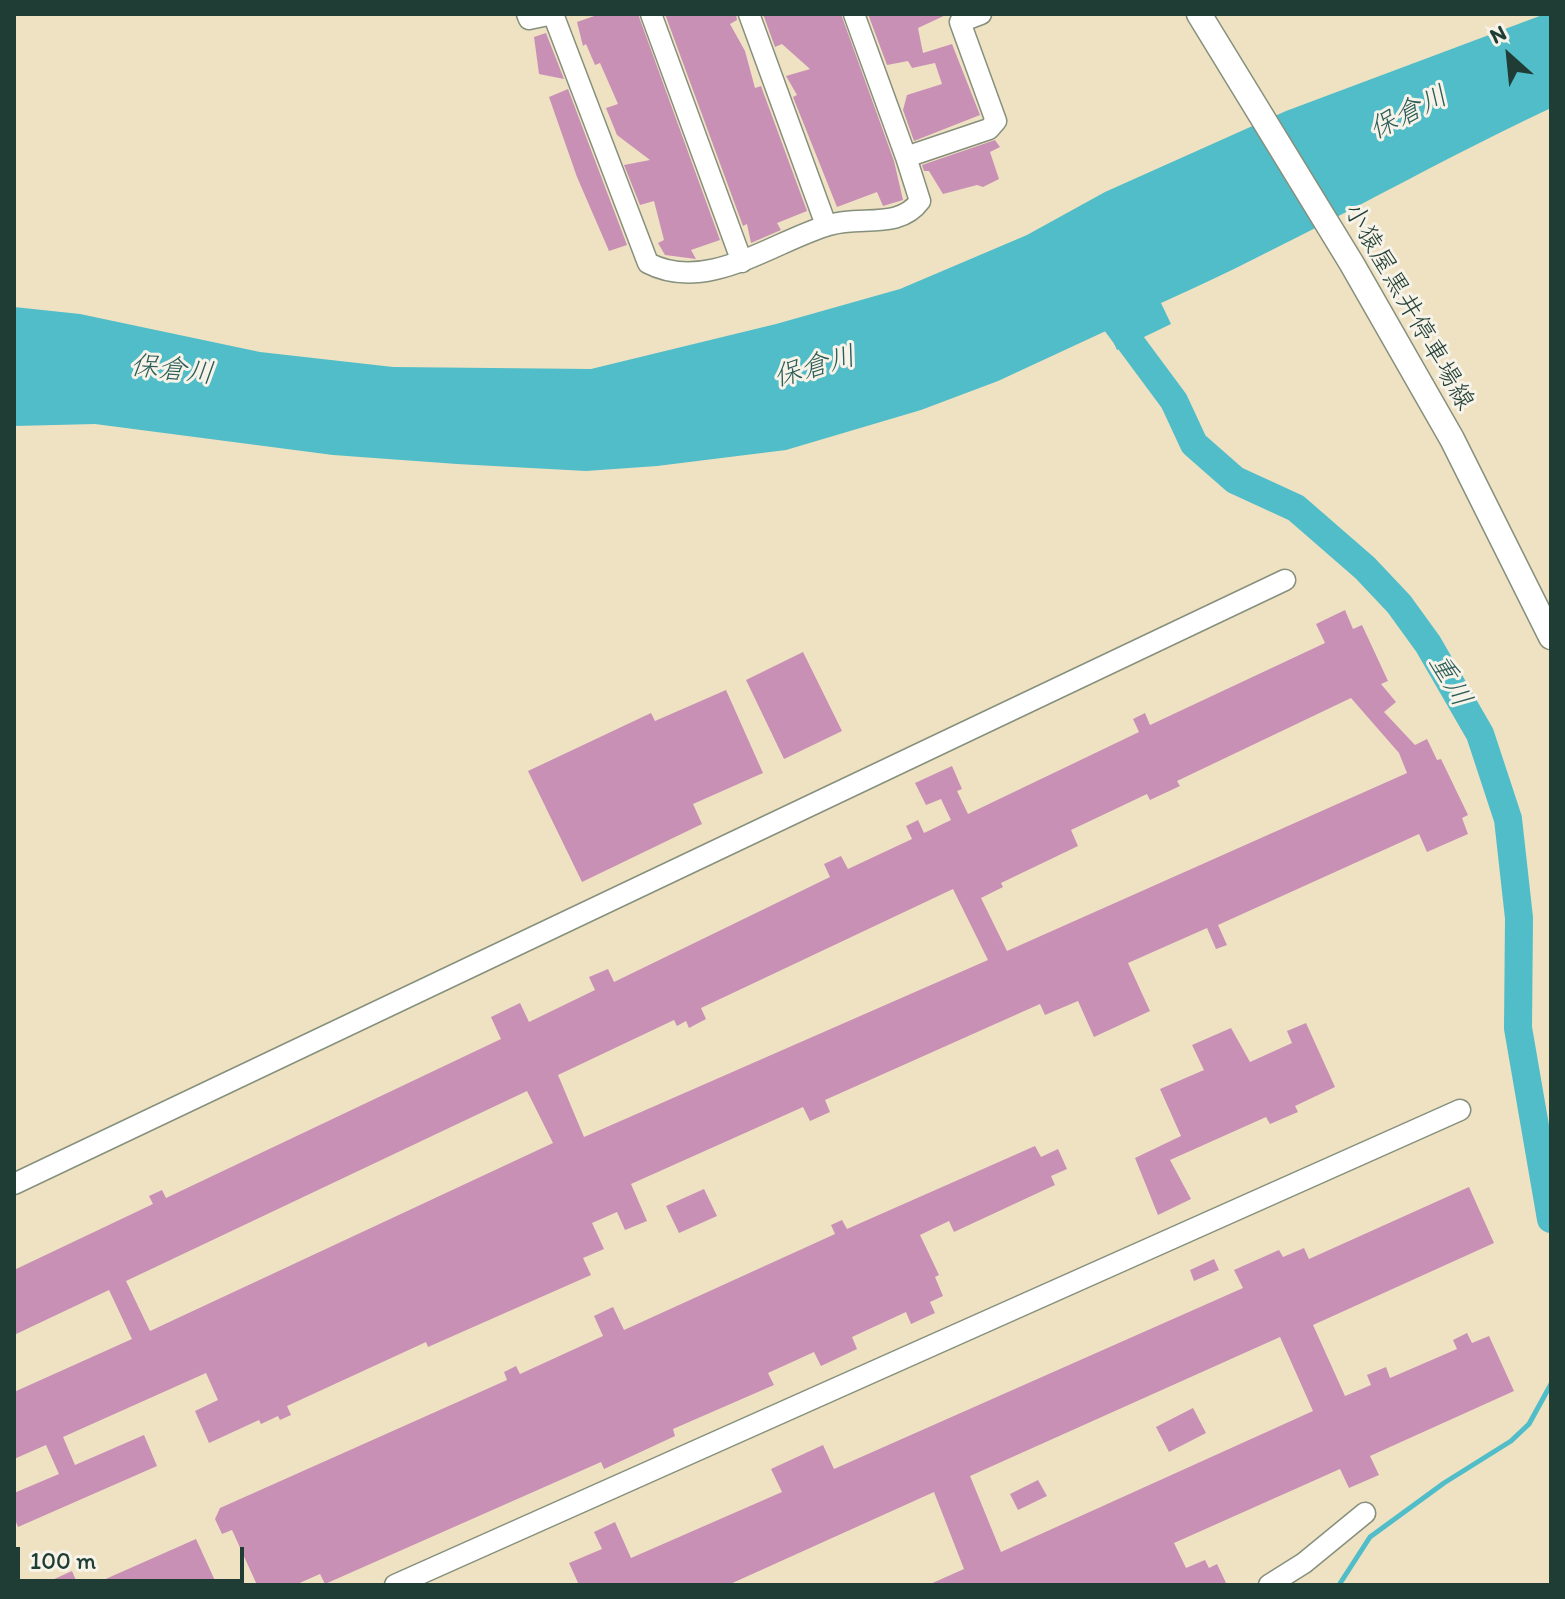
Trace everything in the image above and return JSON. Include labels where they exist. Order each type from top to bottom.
[{"type":"main road","name":"小猿屋黒井停車場線","points":[[1199,14],[1352,264],[1482,495],[1551,637]]},
{"type":"street","points":[[527,14],[529,19],[553,14],[648,263],[675,271],[715,269],[742,262],[826,225],[852,219],[901,218],[913,211],[920,201],[854,14]]},
{"type":"street","points":[[651,14],[742,262]]},
{"type":"street","points":[[749,14],[826,225]]},
{"type":"street","points":[[906,157],[989,129],[996,121],[958,18],[981,14]]},
{"type":"street","points":[[14,1184],[1285,580]]},
{"type":"street","points":[[395,1585],[1460,1110]]},
{"type":"street","points":[[1269,1585],[1304,1563],[1365,1513]]},
{"type":"water","name":"保倉川","points":[[1551,14],[1551,108],[1161,303],[1171,324],[1117,350],[1108,330],[998,381],[921,410],[786,450],[657,466],[586,471],[333,455],[95,424],[14,426],[14,307],[80,314],[260,352],[393,367],[591,369],[776,324],[900,289],[1027,235],[1105,192],[1286,111]]},
{"type":"building","points":[[600,14],[638,14],[720,240],[691,250],[696,259],[665,255],[658,243],[664,240],[654,201],[640,205],[624,165],[650,160],[617,135],[606,108],[618,104],[600,63],[595,65],[586,44],[583,46],[577,22]]},
{"type":"building","points":[[665,14],[736,14],[737,20],[730,24],[745,51],[755,88],[761,86],[807,211],[777,223],[781,230],[751,243],[747,224],[743,226]]},
{"type":"building","points":[[763,14],[841,14],[894,161],[903,200],[883,206],[877,192],[837,207],[793,97],[797,95],[786,76],[810,69],[782,44],[775,47]]},
{"type":"building","points":[[868,14],[948,14],[918,28],[923,53],[952,44],[980,115],[914,141],[903,110],[907,95],[942,84],[935,63],[912,68],[908,61],[887,65]]},
{"type":"building","points":[[546,33],[564,79],[539,74],[534,37]]},
{"type":"building","points":[[568,89],[627,245],[609,251],[577,177],[549,97]]},
{"type":"building","points":[[995,140],[1000,147],[990,152],[999,179],[983,187],[977,185],[943,194],[929,171],[924,171],[922,165]]},
{"type":"building","points":[[1345,610],[1353,629],[1362,625],[1388,681],[1381,684],[1396,702],[1384,712],[1415,745],[1427,739],[1437,760],[1441,759],[1468,815],[1462,818],[1468,834],[1427,852],[1419,834],[1218,925],[1227,945],[1216,949],[1207,928],[1128,963],[1150,1011],[1094,1037],[1078,1001],[1045,1015],[1040,1004],[825,1100],[830,1112],[810,1121],[803,1107],[631,1184],[647,1221],[625,1230],[617,1212],[592,1223],[604,1249],[583,1258],[591,1275],[428,1347],[426,1342],[287,1406],[291,1415],[280,1420],[278,1416],[261,1424],[259,1420],[209,1443],[195,1411],[218,1400],[206,1373],[63,1437],[75,1465],[144,1435],[157,1466],[18,1527],[14,1517],[14,1493],[59,1474],[46,1445],[14,1459],[14,1392],[132,1339],[109,1290],[14,1335],[14,1270],[153,1204],[149,1196],[162,1190],[166,1198],[501,1039],[491,1017],[520,1003],[529,1022],[595,990],[589,977],[608,969],[614,982],[830,877],[824,864],[841,856],[848,869],[912,839],[906,826],[918,820],[924,833],[951,820],[941,799],[926,805],[915,783],[952,766],[962,789],[957,791],[968,814],[1139,732],[1133,719],[1145,713],[1150,725],[1325,643],[1316,624]],"holes":[[[1351,698],[1399,753],[1407,773],[1007,951],[981,898],[1003,887],[1001,883],[1078,846],[1071,830],[1147,794],[1150,800],[1180,786],[1177,781]],[[953,889],[988,960],[584,1137],[558,1075],[674,1020],[677,1026],[686,1021],[689,1028],[706,1019],[701,1008]],[[527,1091],[553,1143],[150,1331],[126,1281]]]},
{"type":"building","points":[[803,652],[842,731],[784,759],[746,680]]},
{"type":"building","points":[[726,690],[763,773],[693,804],[702,824],[582,882],[528,771],[651,713],[655,721]]},
{"type":"building","points":[[1306,1023],[1335,1087],[1295,1106],[1298,1112],[1270,1124],[1266,1117],[1170,1160],[1191,1199],[1158,1215],[1135,1158],[1181,1136],[1160,1089],[1204,1070],[1192,1045],[1231,1028],[1250,1062],[1292,1043],[1287,1031]]},
{"type":"building","points":[[1035,1146],[1041,1157],[1058,1149],[1067,1169],[1051,1176],[1055,1185],[954,1232],[949,1221],[920,1235],[939,1275],[935,1277],[943,1296],[930,1302],[935,1313],[911,1324],[906,1312],[852,1337],[857,1349],[821,1366],[814,1352],[768,1373],[774,1385],[673,1429],[675,1436],[604,1469],[601,1462],[325,1584],[320,1574],[295,1585],[257,1585],[232,1530],[222,1534],[215,1519],[220,1508],[507,1380],[504,1372],[516,1366],[520,1374],[603,1336],[594,1316],[613,1307],[624,1330],[835,1234],[831,1225],[842,1220],[847,1229]]},
{"type":"building","points":[[1469,1187],[1494,1243],[1313,1325],[1345,1396],[1371,1385],[1367,1375],[1386,1367],[1390,1378],[1457,1349],[1453,1340],[1467,1333],[1472,1343],[1489,1336],[1514,1391],[1370,1456],[1379,1475],[1349,1488],[1340,1469],[1174,1543],[1186,1568],[1205,1560],[1209,1568],[1217,1564],[1227,1585],[928,1585],[964,1569],[934,1492],[728,1585],[579,1585],[569,1563],[602,1549],[594,1532],[615,1522],[631,1558],[782,1492],[771,1469],[823,1445],[834,1469],[1243,1288],[1234,1270],[1279,1250],[1283,1257],[1304,1248],[1309,1259]],"holes":[[[1280,1337],[1313,1411],[1001,1552],[970,1476]]]},
{"type":"building","points":[[704,1189],[717,1216],[679,1233],[666,1206]]},
{"type":"building","points":[[1214,1259],[1219,1270],[1194,1281],[1190,1270]]},
{"type":"building","points":[[1193,1408],[1206,1433],[1169,1452],[1156,1427]]},
{"type":"building","points":[[1038,1480],[1047,1496],[1018,1510],[1010,1494]]},
{"type":"building","points":[[196,1539],[217,1585],[92,1585]]},
{"type":"building","points":[[72,1571],[78,1585],[41,1585]]},
{"type":"waterway","name":"重川","points":[[1108,312],[1174,401],[1194,444],[1235,480],[1296,508],[1365,568],[1399,604],[1428,644],[1480,734],[1508,819],[1519,918],[1518,1028],[1551,1219]]},
{"type":"waterway","points":[[1339,1585],[1370,1537],[1444,1483],[1511,1441],[1529,1424],[1551,1384]]}]
